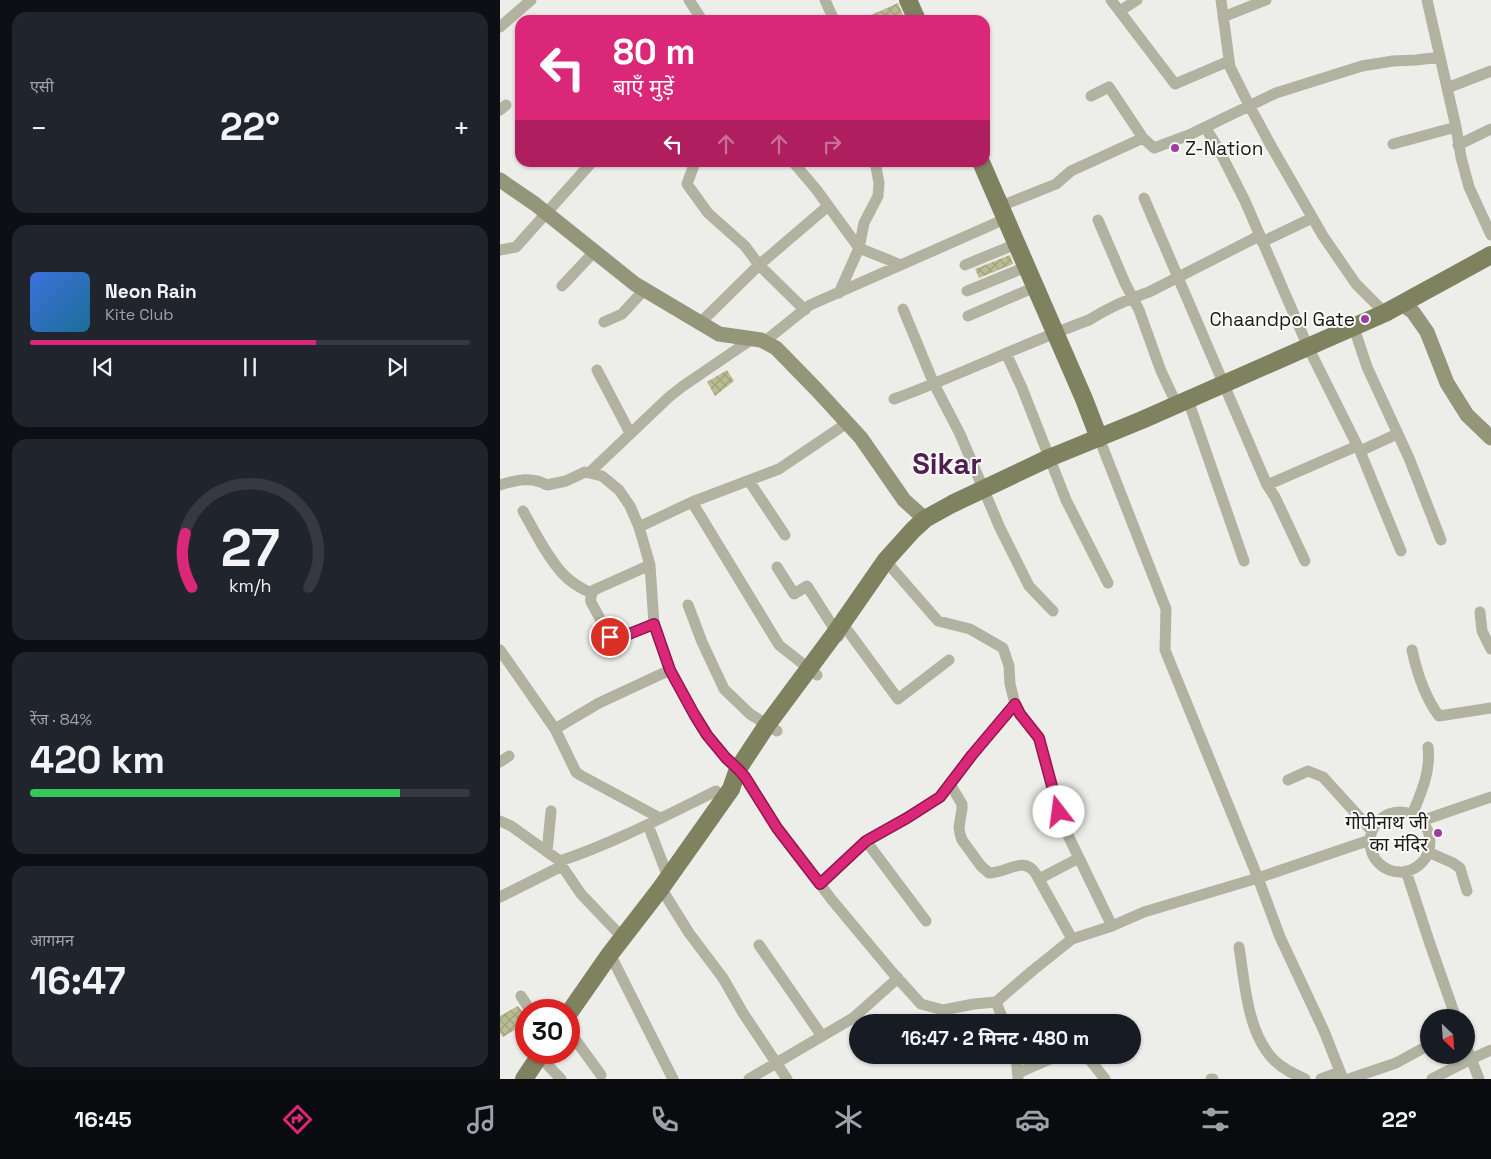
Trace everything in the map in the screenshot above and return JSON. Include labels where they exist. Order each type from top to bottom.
[{"type":"main road","points":[[908,0],[915,15]]},
{"type":"main road","points":[[983,167],[1054,334],[1084,399],[1099,438]]},
{"type":"main road","points":[[842,634],[886,560],[913,530],[926,519],[952,504],[1049,458],[1354,328],[1490,257]]},
{"type":"main road","points":[[579,999],[622,937],[665,882],[723,790],[741,773],[891,567],[904,541]]},
{"type":"main road","points":[[524,1079],[534,1064]]},
{"type":"street","points":[[500,27],[531,0]]},
{"type":"street","points":[[690,0],[699,15]]},
{"type":"street","points":[[825,0],[832,15]]},
{"type":"street","points":[[1111,0],[1175,84],[1229,61]]},
{"type":"street","points":[[1120,11],[1138,0]]},
{"type":"street","points":[[1221,0],[1230,67],[1250,106],[1323,236],[1356,284],[1385,313]]},
{"type":"street","points":[[1223,17],[1266,0]]},
{"type":"street","points":[[1427,0],[1456,127],[1458,145],[1469,187],[1491,235]]},
{"type":"street","points":[[1091,96],[1109,87],[1143,138],[1154,148],[1205,127],[1276,93],[1362,66],[1393,60],[1440,57]]},
{"type":"street","points":[[1447,88],[1491,71]]},
{"type":"street","points":[[1205,127],[1245,201],[1308,347],[1358,449],[1400,551]]},
{"type":"street","points":[[1393,144],[1456,127]]},
{"type":"street","points":[[1458,145],[1491,129]]},
{"type":"street","points":[[589,473],[630,433],[683,386],[758,341],[810,306],[901,265],[1056,184],[1071,171],[1143,138]]},
{"type":"street","points":[[500,250],[516,247],[587,167]]},
{"type":"street","points":[[694,167],[687,184],[690,190],[708,213],[745,246],[759,265],[805,310]]},
{"type":"street","points":[[797,167],[859,248],[901,265]]},
{"type":"street","points":[[839,293],[859,248],[864,223],[878,196],[880,183],[875,167]]},
{"type":"street","points":[[500,180],[546,212],[644,290],[719,334],[758,341],[776,348],[861,438],[904,500],[926,519]]},
{"type":"street","points":[[1144,198],[1267,485],[1275,497],[1305,561]]},
{"type":"street","points":[[700,323],[759,265],[828,206]]},
{"type":"street","points":[[1098,220],[1139,310],[1161,371],[1182,402],[1244,561]]},
{"type":"street","points":[[894,399],[1089,320],[1102,312],[1149,292],[1260,239],[1308,220]]},
{"type":"street","points":[[966,265],[1016,244]]},
{"type":"street","points":[[562,286],[594,252]]},
{"type":"street","points":[[967,291],[1026,267]]},
{"type":"street","points":[[968,316],[1034,287]]},
{"type":"street","points":[[604,322],[622,314],[644,290]]},
{"type":"street","points":[[1402,304],[1413,312],[1428,332],[1447,382],[1467,414],[1491,438]]},
{"type":"street","points":[[903,309],[934,384],[960,434],[1000,528],[1029,586],[1053,611]]},
{"type":"street","points":[[1354,328],[1367,367],[1397,434],[1410,458],[1441,540]]},
{"type":"street","points":[[1006,353],[1076,521],[1108,584]]},
{"type":"street","points":[[597,370],[630,433]]},
{"type":"street","points":[[639,527],[692,502],[779,469],[847,423]]},
{"type":"street","points":[[1267,485],[1397,434]]},
{"type":"street","points":[[1099,438],[1166,609],[1165,650],[1258,878],[1280,937],[1344,1077]]},
{"type":"street","points":[[500,485],[516,480],[539,481],[547,485],[566,481],[584,472],[602,476],[618,490],[630,506],[639,527],[650,566],[654,624],[670,670],[694,714],[707,735],[741,773],[777,828],[820,884],[921,1004],[943,1010],[996,1002],[1072,940],[1144,912],[1258,878],[1371,835]]},
{"type":"street","points":[[749,481],[784,535]]},
{"type":"street","points":[[692,502],[779,645],[813,672]]},
{"type":"street","points":[[523,512],[562,573],[576,586],[591,593]]},
{"type":"street","points":[[591,593],[598,588],[650,566]]},
{"type":"street","points":[[778,567],[794,594],[807,586],[842,634],[898,699],[949,660]]},
{"type":"street","points":[[891,567],[938,620],[970,629],[1003,648],[1009,666],[1010,684],[1015,704],[1020,714],[1039,738],[1062,823],[1112,926]]},
{"type":"street","points":[[591,593],[591,602],[610,637],[619,638],[654,624]]},
{"type":"street","points":[[688,606],[724,689],[750,714],[772,728]]},
{"type":"street","points":[[1480,612],[1482,631],[1491,649]]},
{"type":"street","points":[[500,650],[555,729],[580,775],[660,818]]},
{"type":"street","points":[[1412,650],[1416,671],[1430,704],[1439,716],[1491,708]]},
{"type":"street","points":[[555,729],[599,703],[670,670]]},
{"type":"street","points":[[820,884],[866,841],[940,797],[1015,704]]},
{"type":"street","points":[[1417,818],[1430,758],[1428,747]]},
{"type":"street","points":[[1288,780],[1308,771],[1323,777],[1371,835]]},
{"type":"street","points":[[950,784],[962,804],[959,826],[962,840],[981,866],[989,873],[995,873],[1022,864],[1033,869],[1072,940]]},
{"type":"street","points":[[500,897],[561,863],[723,790]]},
{"type":"street","points":[[1417,818],[1491,797]]},
{"type":"street","points":[[547,852],[551,811]]},
{"type":"street","points":[[1396,812],[1406,812],[1417,818],[1429,832],[1428,852],[1424,861],[1417,867],[1399,872],[1389,870],[1375,858],[1371,849],[1371,835],[1378,822],[1386,816],[1396,812]]},
{"type":"street","points":[[500,821],[511,826],[561,863],[580,894],[622,937]]},
{"type":"street","points":[[648,825],[665,882],[689,933],[723,978],[743,1013],[787,1079]]},
{"type":"street","points":[[866,841],[926,921]]},
{"type":"street","points":[[1428,852],[1460,868],[1467,891]]},
{"type":"street","points":[[1039,879],[1079,858]]},
{"type":"street","points":[[1406,871],[1451,1009]]},
{"type":"street","points":[[759,945],[822,1036]]},
{"type":"street","points":[[1239,947],[1249,1008],[1265,1050],[1275,1061],[1305,1079]]},
{"type":"street","points":[[610,954],[673,1079]]},
{"type":"street","points":[[749,1079],[853,1018],[898,978]]},
{"type":"street","points":[[996,1002],[1001,1014]]},
{"type":"street","points":[[580,1047],[601,1075]]},
{"type":"street","points":[[1321,1079],[1344,1077],[1396,1063],[1420,1050]]},
{"type":"street","points":[[1475,1057],[1491,1050]]},
{"type":"street","points":[[548,1064],[561,1079]]},
{"type":"street","points":[[1018,1076],[1041,1064]]},
{"type":"street","points":[[1093,1064],[1105,1079]]},
{"type":"street","points":[[1432,1079],[1461,1064]]},
{"type":"street","points":[[1473,1064],[1479,1079]]},
{"type":"building","points":[[898,3],[903,15],[871,15]]},
{"type":"building","points":[[1010,255],[1013,264],[979,278],[975,269]]},
{"type":"building","points":[[727,370],[734,381],[715,396],[707,382]]},
{"type":"building","points":[[515,1008],[515,1030],[503,1037],[500,1033],[500,1016]]},
{"type":"place","name":"Z-Nation","points":[[1175,148]]},
{"type":"place","name":"Chaandpol Gate","points":[[1365,319]]},
{"type":"place","name":"गोपीनाथ जी का मंदिर","points":[[1438,833]]},
{"type":"district","name":"Sikar","points":[[947,463]]},
{"type":"route","points":[[610,637],[619,638],[654,624],[670,670],[707,735],[745,777],[777,828],[820,884],[866,841],[940,797],[1015,704],[1020,714],[1039,738],[1059,812]]}]
